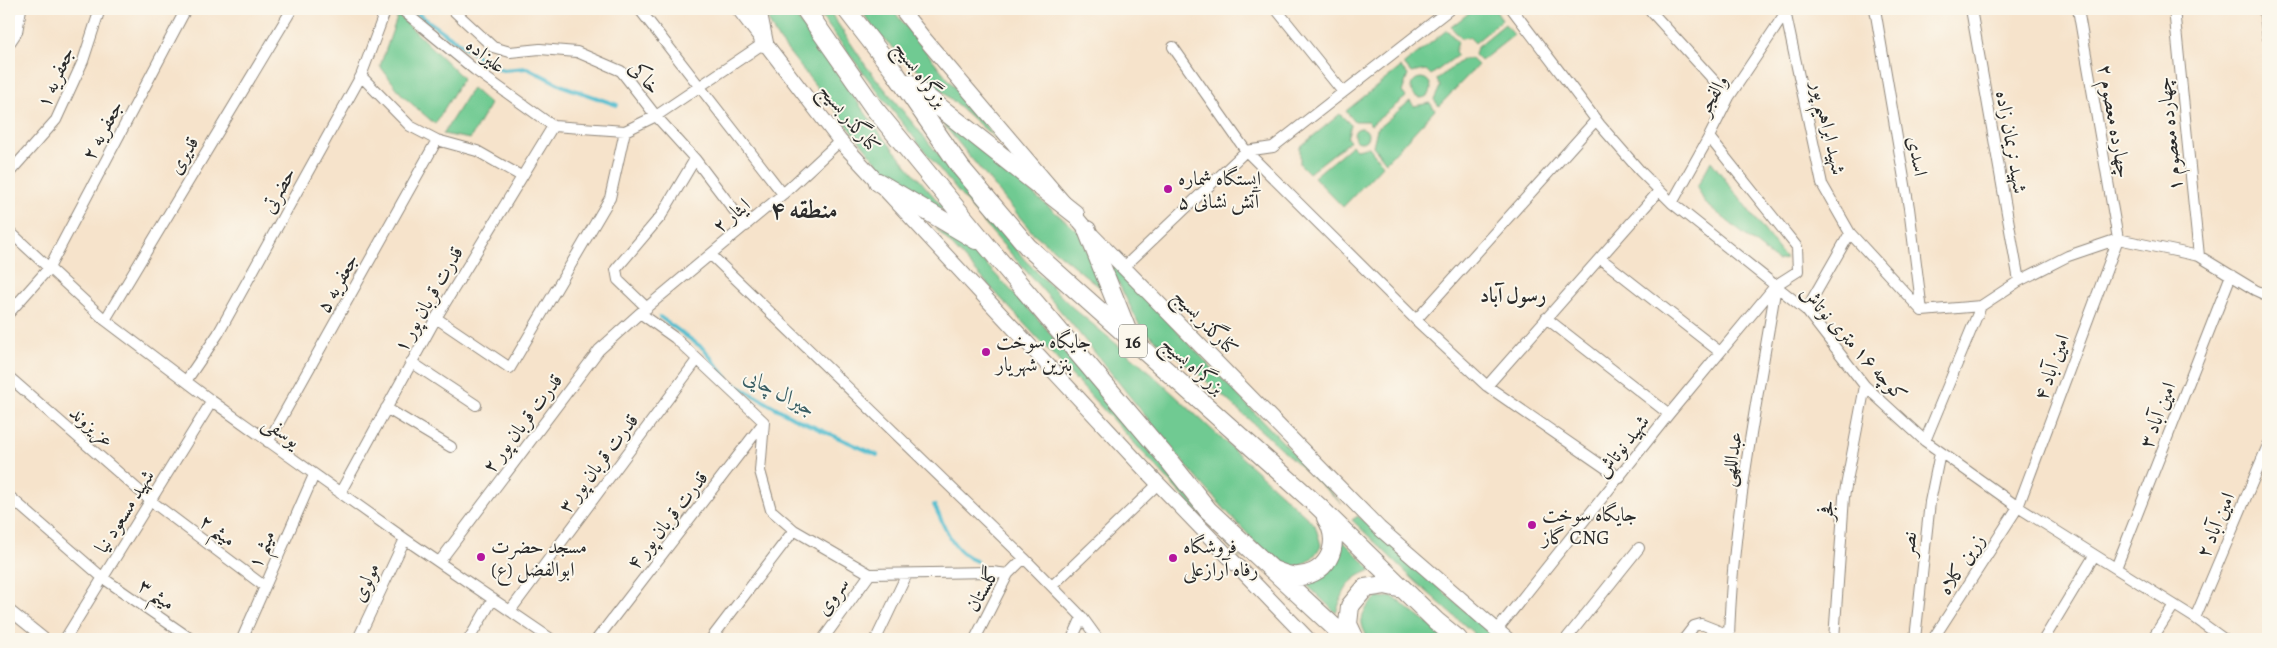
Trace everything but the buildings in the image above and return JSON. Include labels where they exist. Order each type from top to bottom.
[{"type":"highway","points":[[757,9],[764,43]]},
{"type":"highway","name":"16","points":[[805,9],[874,108],[988,247],[1166,457],[1208,510],[1347,639]]},
{"type":"highway","name":"بزرگراه بسیج","points":[[846,9],[894,71],[961,168],[1028,247],[1318,506],[1458,639]]},
{"type":"highway","points":[[894,71],[1075,214]]},
{"type":"highway","points":[[878,182],[988,247]]},
{"type":"highway","points":[[1087,230],[1130,338]]},
{"type":"highway","points":[[1272,570],[1292,576],[1310,574],[1328,559],[1334,547],[1335,536],[1333,528],[1318,506]]},
{"type":"highway","points":[[1355,639],[1348,624],[1350,606],[1365,588],[1385,585],[1404,589]]},
{"type":"main road","name":"کنارگذر بسیج","points":[[739,9],[840,141],[1301,637]]},
{"type":"main road","name":"کنارگذر بسیج","points":[[901,9],[1087,230],[1379,528],[1508,639]]},
{"type":"street","points":[[9,44],[17,32],[21,9]]},
{"type":"street","name":"جعفریه ۱","points":[[9,173],[56,120],[83,61],[100,9]]},
{"type":"street","name":"جعفریه ۲","points":[[9,313],[49,268],[186,9]]},
{"type":"street","name":"قدیری","points":[[105,320],[292,9]]},
{"type":"street","name":"حضرتی","points":[[186,381],[218,334],[361,76],[386,9]]},
{"type":"street","name":"علیزاده","points":[[401,9],[474,70],[553,126]]},
{"type":"street","name":"خاکی","points":[[452,9],[493,47],[510,52],[540,49],[577,52],[621,71],[656,116],[695,159],[746,226]]},
{"type":"street","points":[[1276,9],[1343,92]]},
{"type":"street","points":[[1124,268],[1246,151],[1273,147],[1450,9]]},
{"type":"street","name":"کوچه ۱۶ متری نوتاش","points":[[1512,9],[1596,120],[1659,191],[1806,310],[1865,386],[1925,441],[1940,454],[2018,507],[2174,605],[2224,639]]},
{"type":"street","points":[[1649,9],[1729,97]]},
{"type":"street","name":"اسدی","points":[[1875,9],[1909,208],[1922,311]]},
{"type":"street","name":"شهید نریمان زاده","points":[[1971,9],[2019,281]]},
{"type":"street","name":"چهارده معصوم ۲","points":[[2078,9],[2118,239]]},
{"type":"street","name":"چهارده معصوم ۱","points":[[2174,9],[2199,256]]},
{"type":"street","points":[[2264,9],[2268,38]]},
{"type":"street","points":[[640,10],[783,194]]},
{"type":"street","name":"والفجر","points":[[1672,203],[1729,97],[1787,10]]},
{"type":"street","name":"شهید ابراهیم پور","points":[[1787,10],[1822,184],[1850,233],[1922,311]]},
{"type":"street","points":[[553,126],[625,131],[656,116],[764,43]]},
{"type":"street","points":[[1174,47],[1246,151],[1416,320],[1487,386],[1620,478]]},
{"type":"street","points":[[361,76],[410,126],[437,140],[477,151],[521,176]]},
{"type":"street","points":[[1416,320],[1596,120]]},
{"type":"street","name":"قدرت قربان پور ۱","points":[[340,493],[436,318],[553,126]]},
{"type":"street","points":[[436,318],[510,368],[610,198],[625,131]]},
{"type":"street","name":"شهید نوتاش","points":[[1497,630],[1620,478],[1669,414],[1776,285],[1798,271],[1797,247],[1709,137]]},
{"type":"street","name":"جعفریه ۵","points":[[268,442],[437,140]]},
{"type":"street","name":"ایثار ۲","points":[[643,310],[746,226],[840,141]]},
{"type":"street","points":[[695,159],[661,216],[616,269],[618,280],[643,310],[764,422],[760,471],[770,510],[794,530],[870,574],[992,572],[1008,574]]},
{"type":"street","points":[[1487,386],[1659,191]]},
{"type":"street","name":"یوسفی","points":[[9,230],[105,320],[212,401],[405,539],[440,561],[551,639]]},
{"type":"street","points":[[1806,310],[1850,233]]},
{"type":"street","points":[[1922,311],[1981,306],[2019,281],[2068,256],[2118,239],[2199,256],[2268,296]]},
{"type":"street","name":"۴ امین آباد","points":[[2018,507],[2118,239]]},
{"type":"street","points":[[710,255],[1024,558],[1082,617],[1098,639]]},
{"type":"street","points":[[1600,258],[1720,352]]},
{"type":"street","name":"۳ امین آباد","points":[[2116,568],[2231,275]]},
{"type":"street","name":"عبداللهی","points":[[1729,637],[1743,490],[1776,285]]},
{"type":"street","points":[[1925,441],[1981,306]]},
{"type":"street","name":"قدرت قربان پور ۲","points":[[440,561],[599,350],[643,310]]},
{"type":"street","points":[[1546,318],[1669,414]]},
{"type":"street","name":"قدرت قربان پور ۳","points":[[510,611],[697,360]]},
{"type":"street","points":[[411,362],[476,405]]},
{"type":"street","name":"عزیزوند","points":[[9,377],[152,501]]},
{"type":"street","name":"فجر","points":[[1834,639],[1844,497],[1865,386]]},
{"type":"street","name":"شهید مسعود نیا","points":[[64,639],[152,501],[212,401]]},
{"type":"street","points":[[386,408],[452,447]]},
{"type":"street","name":"قدرت قربان پور ۴","points":[[597,639],[764,422]]},
{"type":"street","name":"۲ امین آباد","points":[[2194,618],[2268,445]]},
{"type":"street","name":"نصر","points":[[1915,639],[1930,502],[1940,454]]},
{"type":"street","name":"میثم ۱","points":[[242,639],[314,475]]},
{"type":"street","points":[[1052,586],[1158,484]]},
{"type":"street","name":"میثم ۳","points":[[9,496],[103,578],[191,639]]},
{"type":"street","name":"میثم ۲","points":[[152,501],[264,586]]},
{"type":"street","name":"زرین کلاه","points":[[1933,639],[2018,507]]},
{"type":"street","points":[[711,639],[794,530]]},
{"type":"street","name":"مولوی","points":[[358,639],[405,539]]},
{"type":"street","points":[[1566,639],[1639,548]]},
{"type":"street","points":[[2044,639],[2094,556]]},
{"type":"street","name":"گلستان","points":[[975,639],[1008,574],[1024,558]]},
{"type":"street","name":"سروی","points":[[823,639],[870,574]]},
{"type":"street","points":[[876,639],[907,574]]},
{"type":"street","points":[[469,639],[493,599]]},
{"type":"street","points":[[2152,639],[2174,605]]},
{"type":"street","points":[[9,610],[45,639]]},
{"type":"street","points":[[1072,639],[1082,617]]},
{"type":"street","points":[[1684,639],[1694,626],[1701,624],[1729,637]]},
{"type":"green space","points":[[763,9],[790,9],[882,136],[948,213],[895,185],[776,36]]},
{"type":"green space","points":[[816,9],[828,9],[866,66],[1024,259],[1073,308],[1143,366],[1315,525],[1321,545],[1310,560],[1294,568],[1276,562],[1265,553],[1204,486],[1070,322],[945,176]]},
{"type":"green space","points":[[860,9],[892,9],[998,141],[878,34]]},
{"type":"green space","points":[[1474,9],[1495,10],[1502,20],[1475,43],[1469,37],[1461,38],[1451,27]]},
{"type":"green space","points":[[398,15],[463,78],[435,124],[403,96],[380,66]]},
{"type":"green space","points":[[1505,24],[1514,35],[1481,61],[1475,55],[1477,47]]},
{"type":"green space","points":[[1447,30],[1458,42],[1455,52],[1458,55],[1431,75],[1426,70],[1411,73],[1404,64]]},
{"type":"green space","points":[[1471,58],[1478,65],[1439,106],[1434,100],[1440,87],[1437,79],[1462,60]]},
{"type":"green space","points":[[1401,67],[1408,75],[1402,92],[1406,97],[1371,125],[1367,121],[1354,121],[1346,111]]},
{"type":"green space","points":[[1421,78],[1428,81],[1431,88],[1428,95],[1421,98],[1414,95],[1411,88],[1414,81]]},
{"type":"green space","points":[[472,88],[490,104],[470,139],[443,134]]},
{"type":"green space","points":[[1410,101],[1414,106],[1430,103],[1435,110],[1386,162],[1373,146],[1377,129]]},
{"type":"green space","points":[[929,107],[1080,233],[1102,289],[1032,232]]},
{"type":"green space","points":[[1340,114],[1351,125],[1347,138],[1350,141],[1309,173],[1300,164],[1300,147]]},
{"type":"green space","points":[[1361,128],[1366,130],[1368,135],[1366,140],[1361,142],[1356,140],[1354,135],[1356,130]]},
{"type":"green space","points":[[1352,145],[1356,149],[1369,147],[1383,165],[1343,207],[1314,177]]},
{"type":"green space","points":[[1711,161],[1786,259],[1777,261],[1705,203],[1697,187]]},
{"type":"green space","points":[[936,228],[979,257],[1040,321],[1241,559]]},
{"type":"green space","points":[[1105,256],[1342,504],[1202,377],[1141,328]]},
{"type":"green space","points":[[1358,516],[1497,639],[1480,639],[1415,581],[1352,520]]},
{"type":"green space","points":[[1341,539],[1372,570],[1352,581],[1344,592],[1336,613],[1307,585],[1318,577]]},
{"type":"green space","points":[[1393,597],[1448,639],[1369,639],[1362,622],[1364,612],[1376,598]]},
{"type":"waterway","name":"جیرال چایی","points":[[411,9],[491,66],[503,70],[527,68],[563,86],[617,105]]},
{"type":"waterway","name":"جیرال چایی","points":[[660,317],[704,349],[730,382],[794,418],[877,455]]},
{"type":"waterway","name":"جیرال چایی","points":[[934,505],[955,545],[968,557],[976,561]]},
{"type":"place","name":"ایستگاه شماره ۵ آتش نشانی","points":[[1168,189]]},
{"type":"place","name":"جایگاه سوخت بنزین شهریار","points":[[986,352]]},
{"type":"place","name":"جایگاه سوخت گاز CNG","points":[[1532,525]]},
{"type":"place","name":"مسجد حضرت ابوالفضل (ع)","points":[[481,557]]},
{"type":"place","name":"فروشگاه رفاه آرازعلی","points":[[1173,558]]},
{"type":"district","name":"منطقه ۴","points":[[804,209]]},
{"type":"district","name":"رسول آباد","points":[[1513,295]]}]
